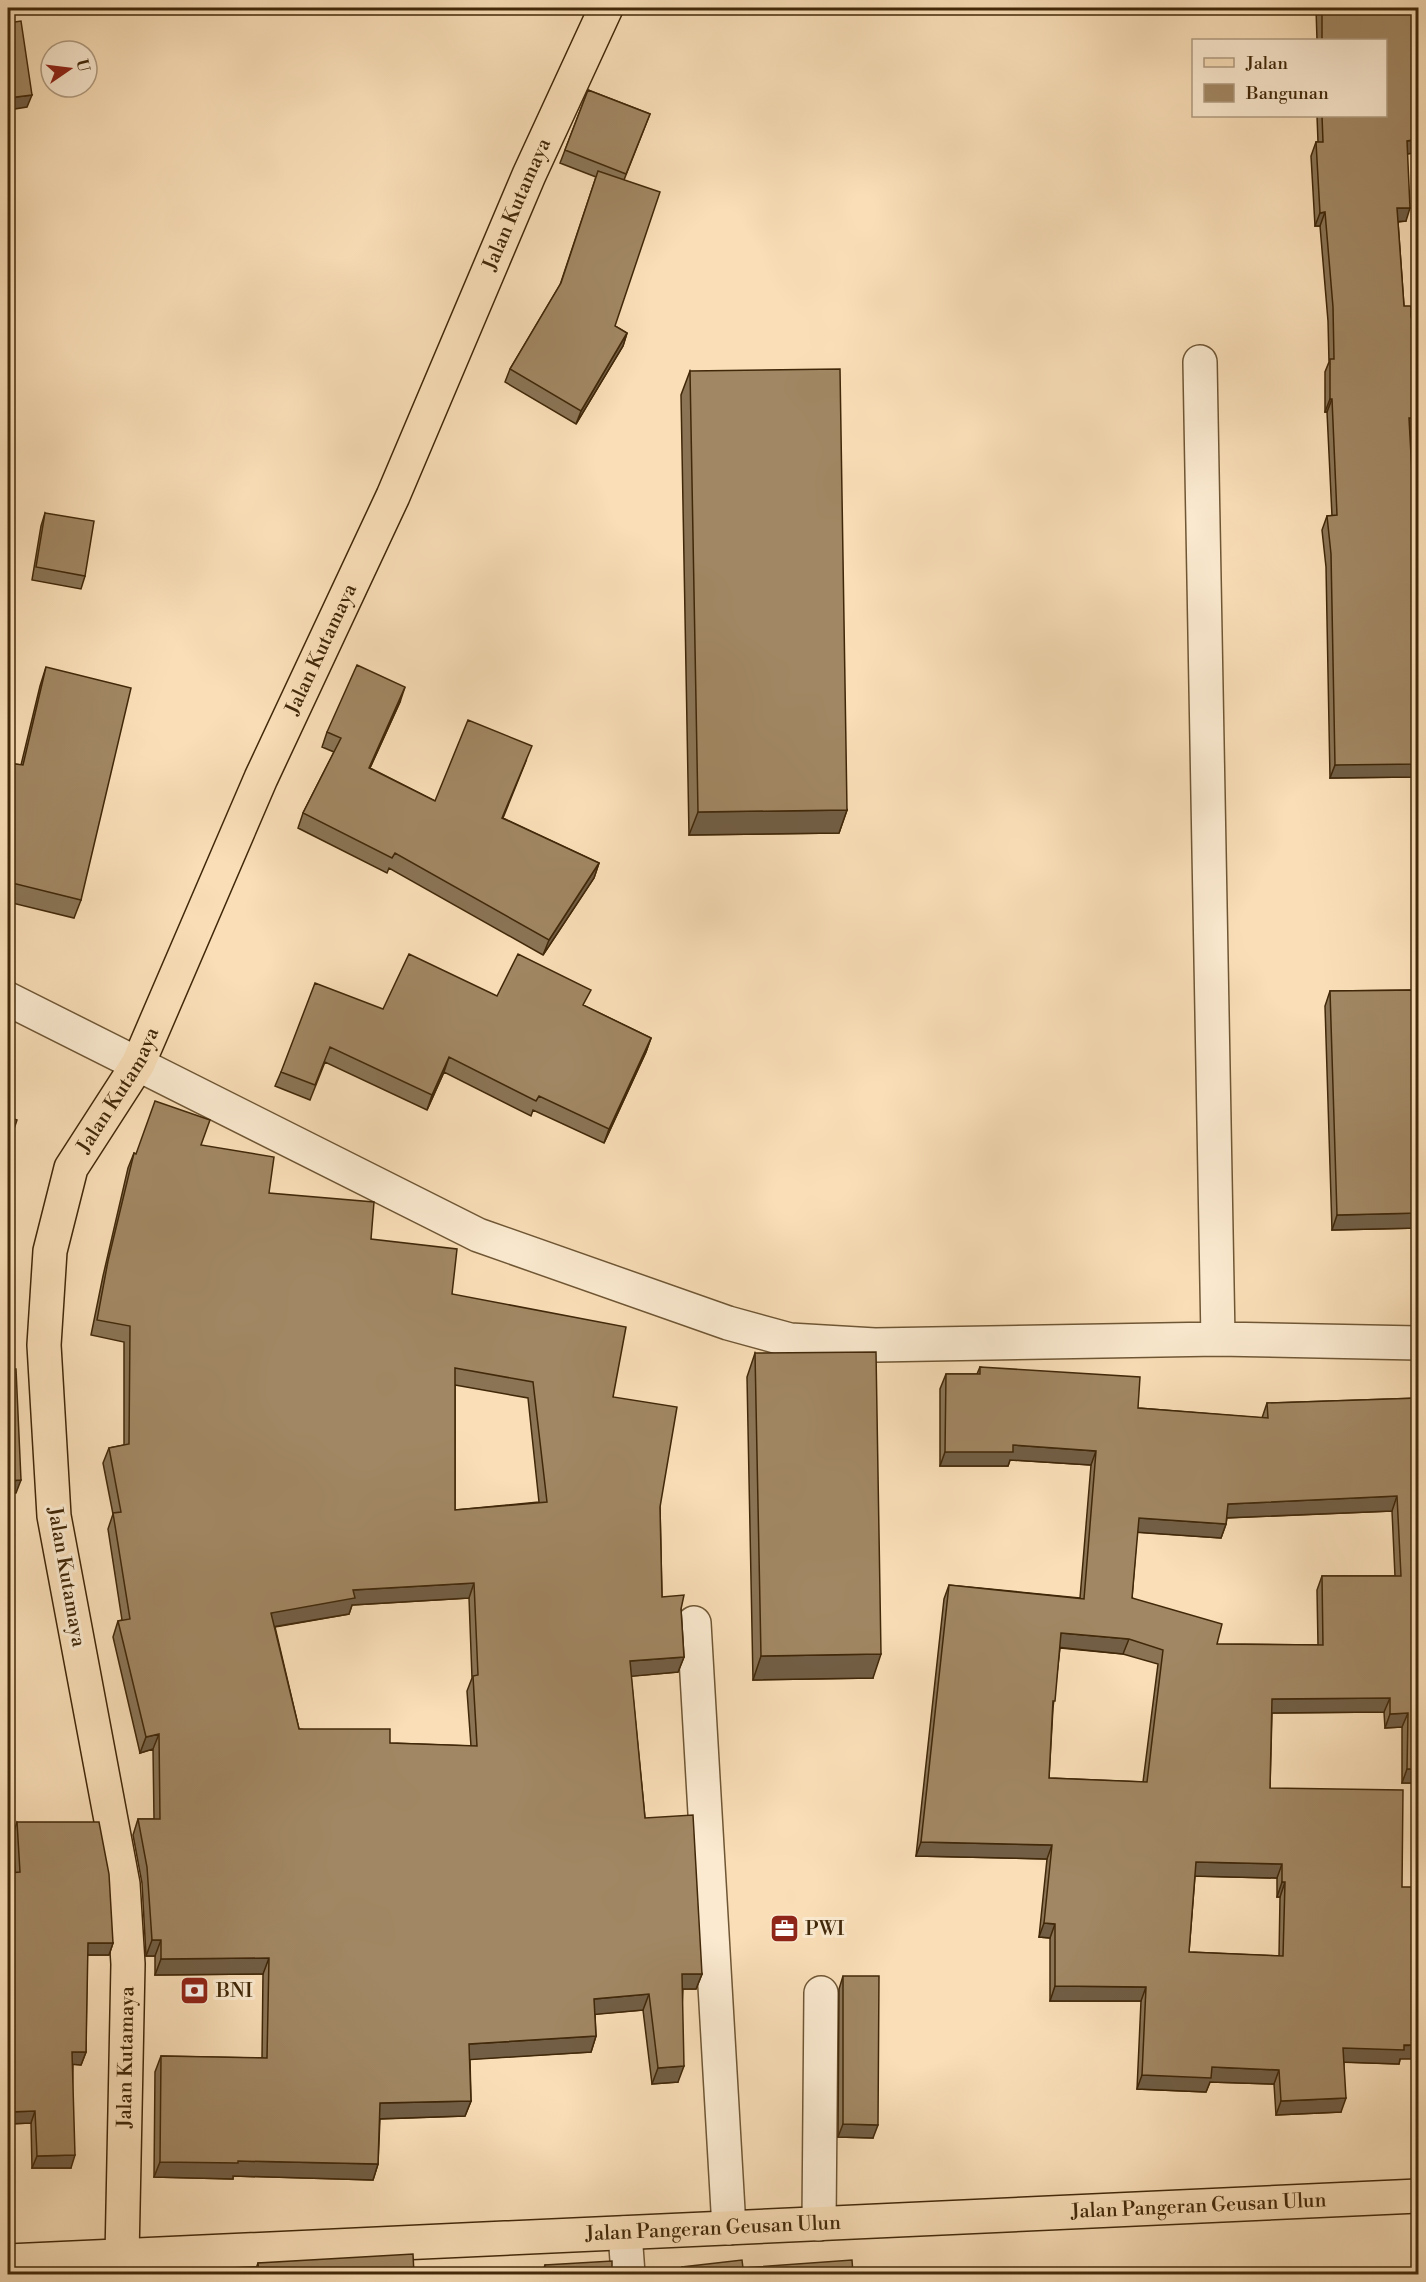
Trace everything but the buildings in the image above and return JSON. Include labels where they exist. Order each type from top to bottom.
[{"type":"main road","name":"Jalan Kutamaya","points":[[122,2266],[128,1964],[123,1884],[54,1516],[44,1345],[50,1251],[71,1168],[138,1064],[261,778],[393,496],[529,175],[606,8]]},
{"type":"main road","name":"Jalan Pangeran Geusan Ulun","points":[[8,2261],[122,2266],[625,2233],[1419,2196]]},
{"type":"street","points":[[1200,362],[1218,1339]]},
{"type":"street","points":[[8,999],[478,1235],[728,1323],[790,1340],[875,1346],[1218,1339],[1419,1343]]},
{"type":"street","points":[[694,1623],[729,2228]]},
{"type":"street","points":[[819,2224],[821,1992]]},
{"type":"street","points":[[625,2233],[628,2274]]},
{"type":"place","name":"PWI","points":[[784,1929]]},
{"type":"place","name":"BNI","points":[[195,1991]]}]
